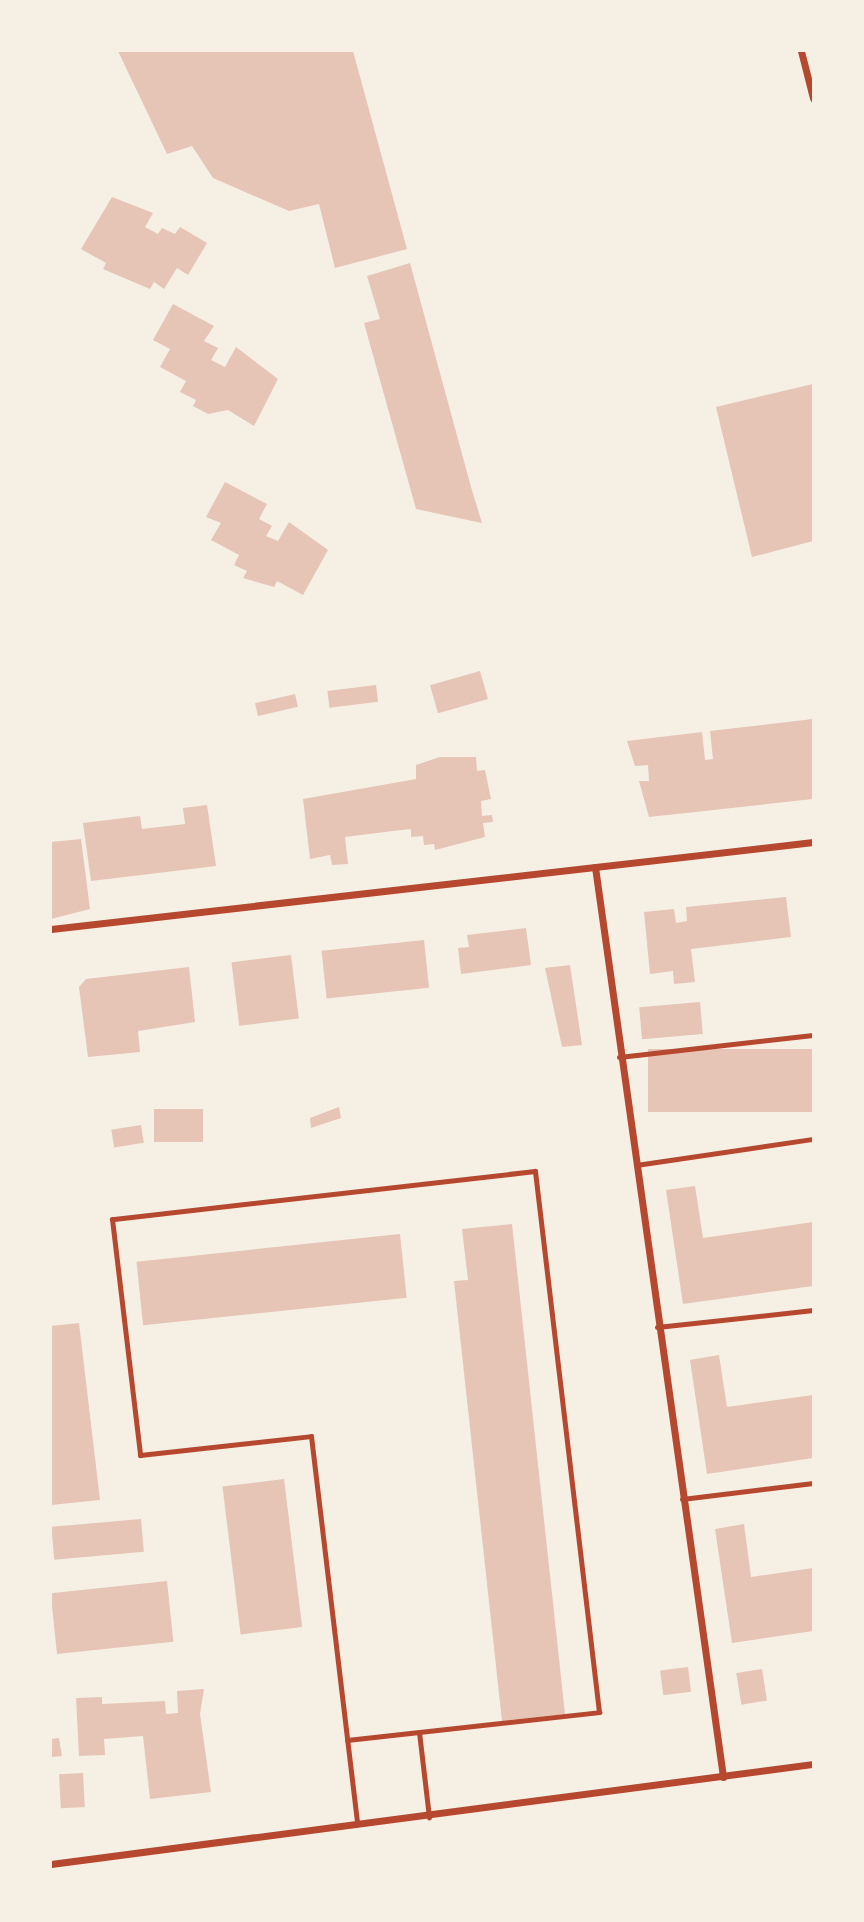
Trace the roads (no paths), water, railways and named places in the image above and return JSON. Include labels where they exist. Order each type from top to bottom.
[{"type":"street","points":[[801,51],[813,98]]},
{"type":"street","points":[[51,929],[813,842]]},
{"type":"street","points":[[595,867],[634,1165],[723,1777]]},
{"type":"street","points":[[51,1864],[429,1817],[813,1764]]},
{"type":"lane","points":[[619,1057],[813,1035]]},
{"type":"lane","points":[[634,1165],[813,1139]]},
{"type":"lane","points":[[347,1740],[599,1712],[536,1171],[112,1219],[140,1455],[311,1436],[347,1740],[357,1824]]},
{"type":"lane","points":[[657,1327],[813,1310]]},
{"type":"lane","points":[[682,1499],[813,1483]]},
{"type":"lane","points":[[419,1732],[429,1817]]}]
